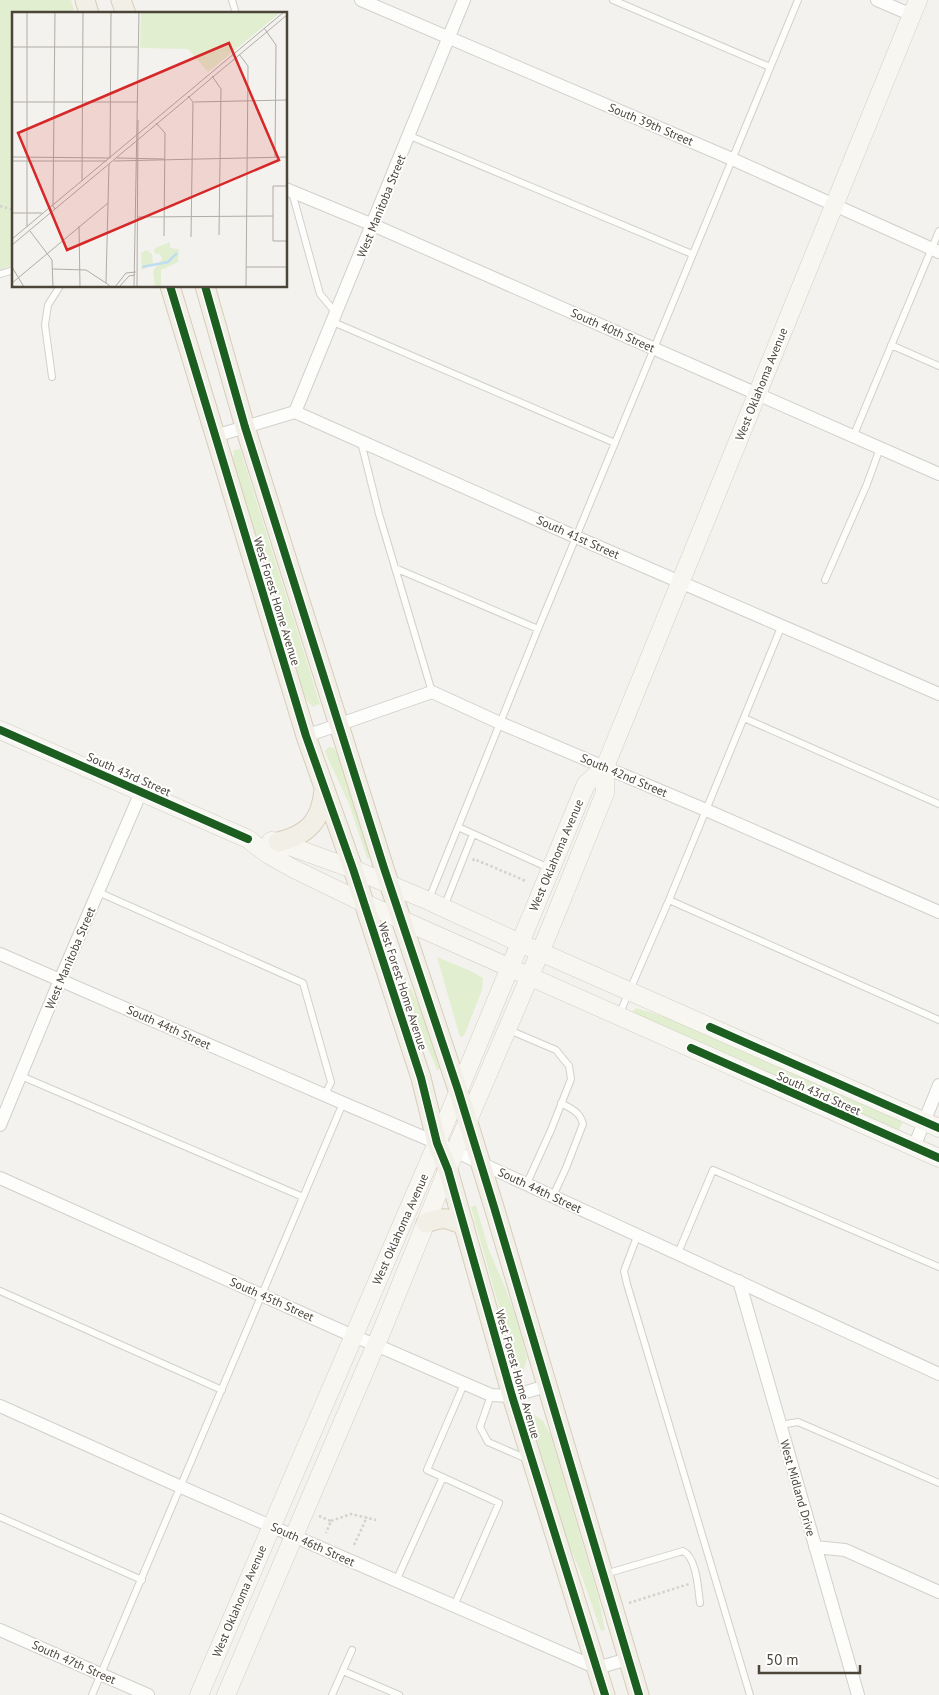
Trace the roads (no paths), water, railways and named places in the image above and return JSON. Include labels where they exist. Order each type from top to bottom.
[{"type":"main road","name":"West Oklahoma Avenue","points":[[226,1695],[376,1345],[455,1151],[530,977],[604,793],[605,767],[915,8]]},
{"type":"main road","name":"West Forest Home Avenue","points":[[171,288],[306,736],[353,869],[421,1078],[437,1142],[448,1170],[512,1396],[605,1695]]},
{"type":"main road","name":"West Forest Home Avenue","points":[[206,288],[245,427],[338,724],[458,1090],[639,1695]]},
{"type":"main road","name":"South 43rd Street","points":[[0,730],[248,838],[294,870],[402,921],[939,1158]]},
{"type":"main road","name":"West Oklahoma Avenue","points":[[199,1695],[437,1142],[586,784],[605,767]]},
{"type":"main road","points":[[278,842],[292,838],[311,826],[318,816],[322,805],[324,790]]},
{"type":"main road","name":"South 43rd Street","points":[[248,838],[278,842],[353,869],[436,904],[931,1125]]},
{"type":"main road","points":[[426,1224],[445,1218],[464,1225]]},
{"type":"street","name":"South 39th Street","points":[[361,0],[732,159],[935,250]]},
{"type":"street","name":"West Manitoba Street","points":[[296,412],[464,0]]},
{"type":"street","points":[[877,0],[915,8]]},
{"type":"street","name":"South 40th Street","points":[[289,189],[939,474]]},
{"type":"street","points":[[214,436],[296,412]]},
{"type":"street","name":"South 41st Street","points":[[296,412],[681,582],[939,693]]},
{"type":"street","points":[[306,736],[432,692]]},
{"type":"street","name":"South 42nd Street","points":[[432,692],[939,912]]},
{"type":"street","name":"West Manitoba Street","points":[[0,1125],[141,792]]},
{"type":"street","name":"South 44th Street","points":[[0,954],[437,1142],[939,1374]]},
{"type":"street","points":[[914,1147],[931,1125],[939,1085]]},
{"type":"street","name":"South 45th Street","points":[[0,1178],[353,1336],[491,1395],[512,1396],[547,1386]]},
{"type":"street","name":"West Midland Drive","points":[[739,1281],[779,1426],[858,1695]]},
{"type":"street","name":"South 46th Street","points":[[0,1406],[396,1582],[598,1668]]},
{"type":"street","points":[[815,1548],[845,1550],[939,1592]]},
{"type":"street","name":"South 47th Street","points":[[0,1630],[148,1695]]},
{"type":"street","points":[[598,1668],[628,1659]]},
{"type":"lane","points":[[613,0],[770,67]]},
{"type":"lane","points":[[436,904],[458,827],[576,536],[798,0]]},
{"type":"lane","points":[[410,136],[692,254]]},
{"type":"lane","points":[[289,189],[320,294],[335,318],[615,443]]},
{"type":"lane","points":[[853,437],[891,345],[935,250],[939,231]]},
{"type":"lane","points":[[52,377],[45,324],[48,305],[59,288]]},
{"type":"lane","points":[[891,345],[939,366]]},
{"type":"lane","points":[[362,442],[379,514],[432,692]]},
{"type":"lane","points":[[825,580],[867,484],[880,448]]},
{"type":"lane","points":[[395,568],[538,629]]},
{"type":"lane","points":[[619,1016],[669,900],[782,625]]},
{"type":"lane","points":[[744,718],[939,804]]},
{"type":"lane","points":[[458,827],[551,869]]},
{"type":"lane","points":[[436,904],[473,834]]},
{"type":"lane","points":[[98,892],[303,983],[331,1082],[325,1095]]},
{"type":"lane","points":[[669,900],[939,1020]]},
{"type":"lane","points":[[508,1029],[556,1050],[569,1066],[571,1079],[527,1184]]},
{"type":"lane","points":[[21,1076],[303,1197]]},
{"type":"lane","points":[[92,1695],[343,1103]]},
{"type":"lane","points":[[553,1196],[583,1124],[582,1117],[576,1110],[561,1104]]},
{"type":"lane","points":[[678,1253],[713,1170],[939,1267]]},
{"type":"lane","points":[[638,1234],[624,1271],[627,1284],[750,1695]]},
{"type":"lane","points":[[0,1291],[222,1390]]},
{"type":"lane","points":[[454,1606],[499,1503],[427,1470],[464,1384]]},
{"type":"lane","points":[[491,1395],[480,1427],[488,1442],[532,1461]]},
{"type":"lane","points":[[779,1426],[798,1422],[939,1483]]},
{"type":"lane","points":[[396,1582],[443,1477]]},
{"type":"lane","points":[[0,1517],[142,1580]]},
{"type":"lane","points":[[603,1575],[683,1551],[688,1553],[691,1559],[700,1603]]},
{"type":"lane","points":[[332,1695],[352,1650]]},
{"type":"lane","points":[[343,1671],[399,1695]]}]
